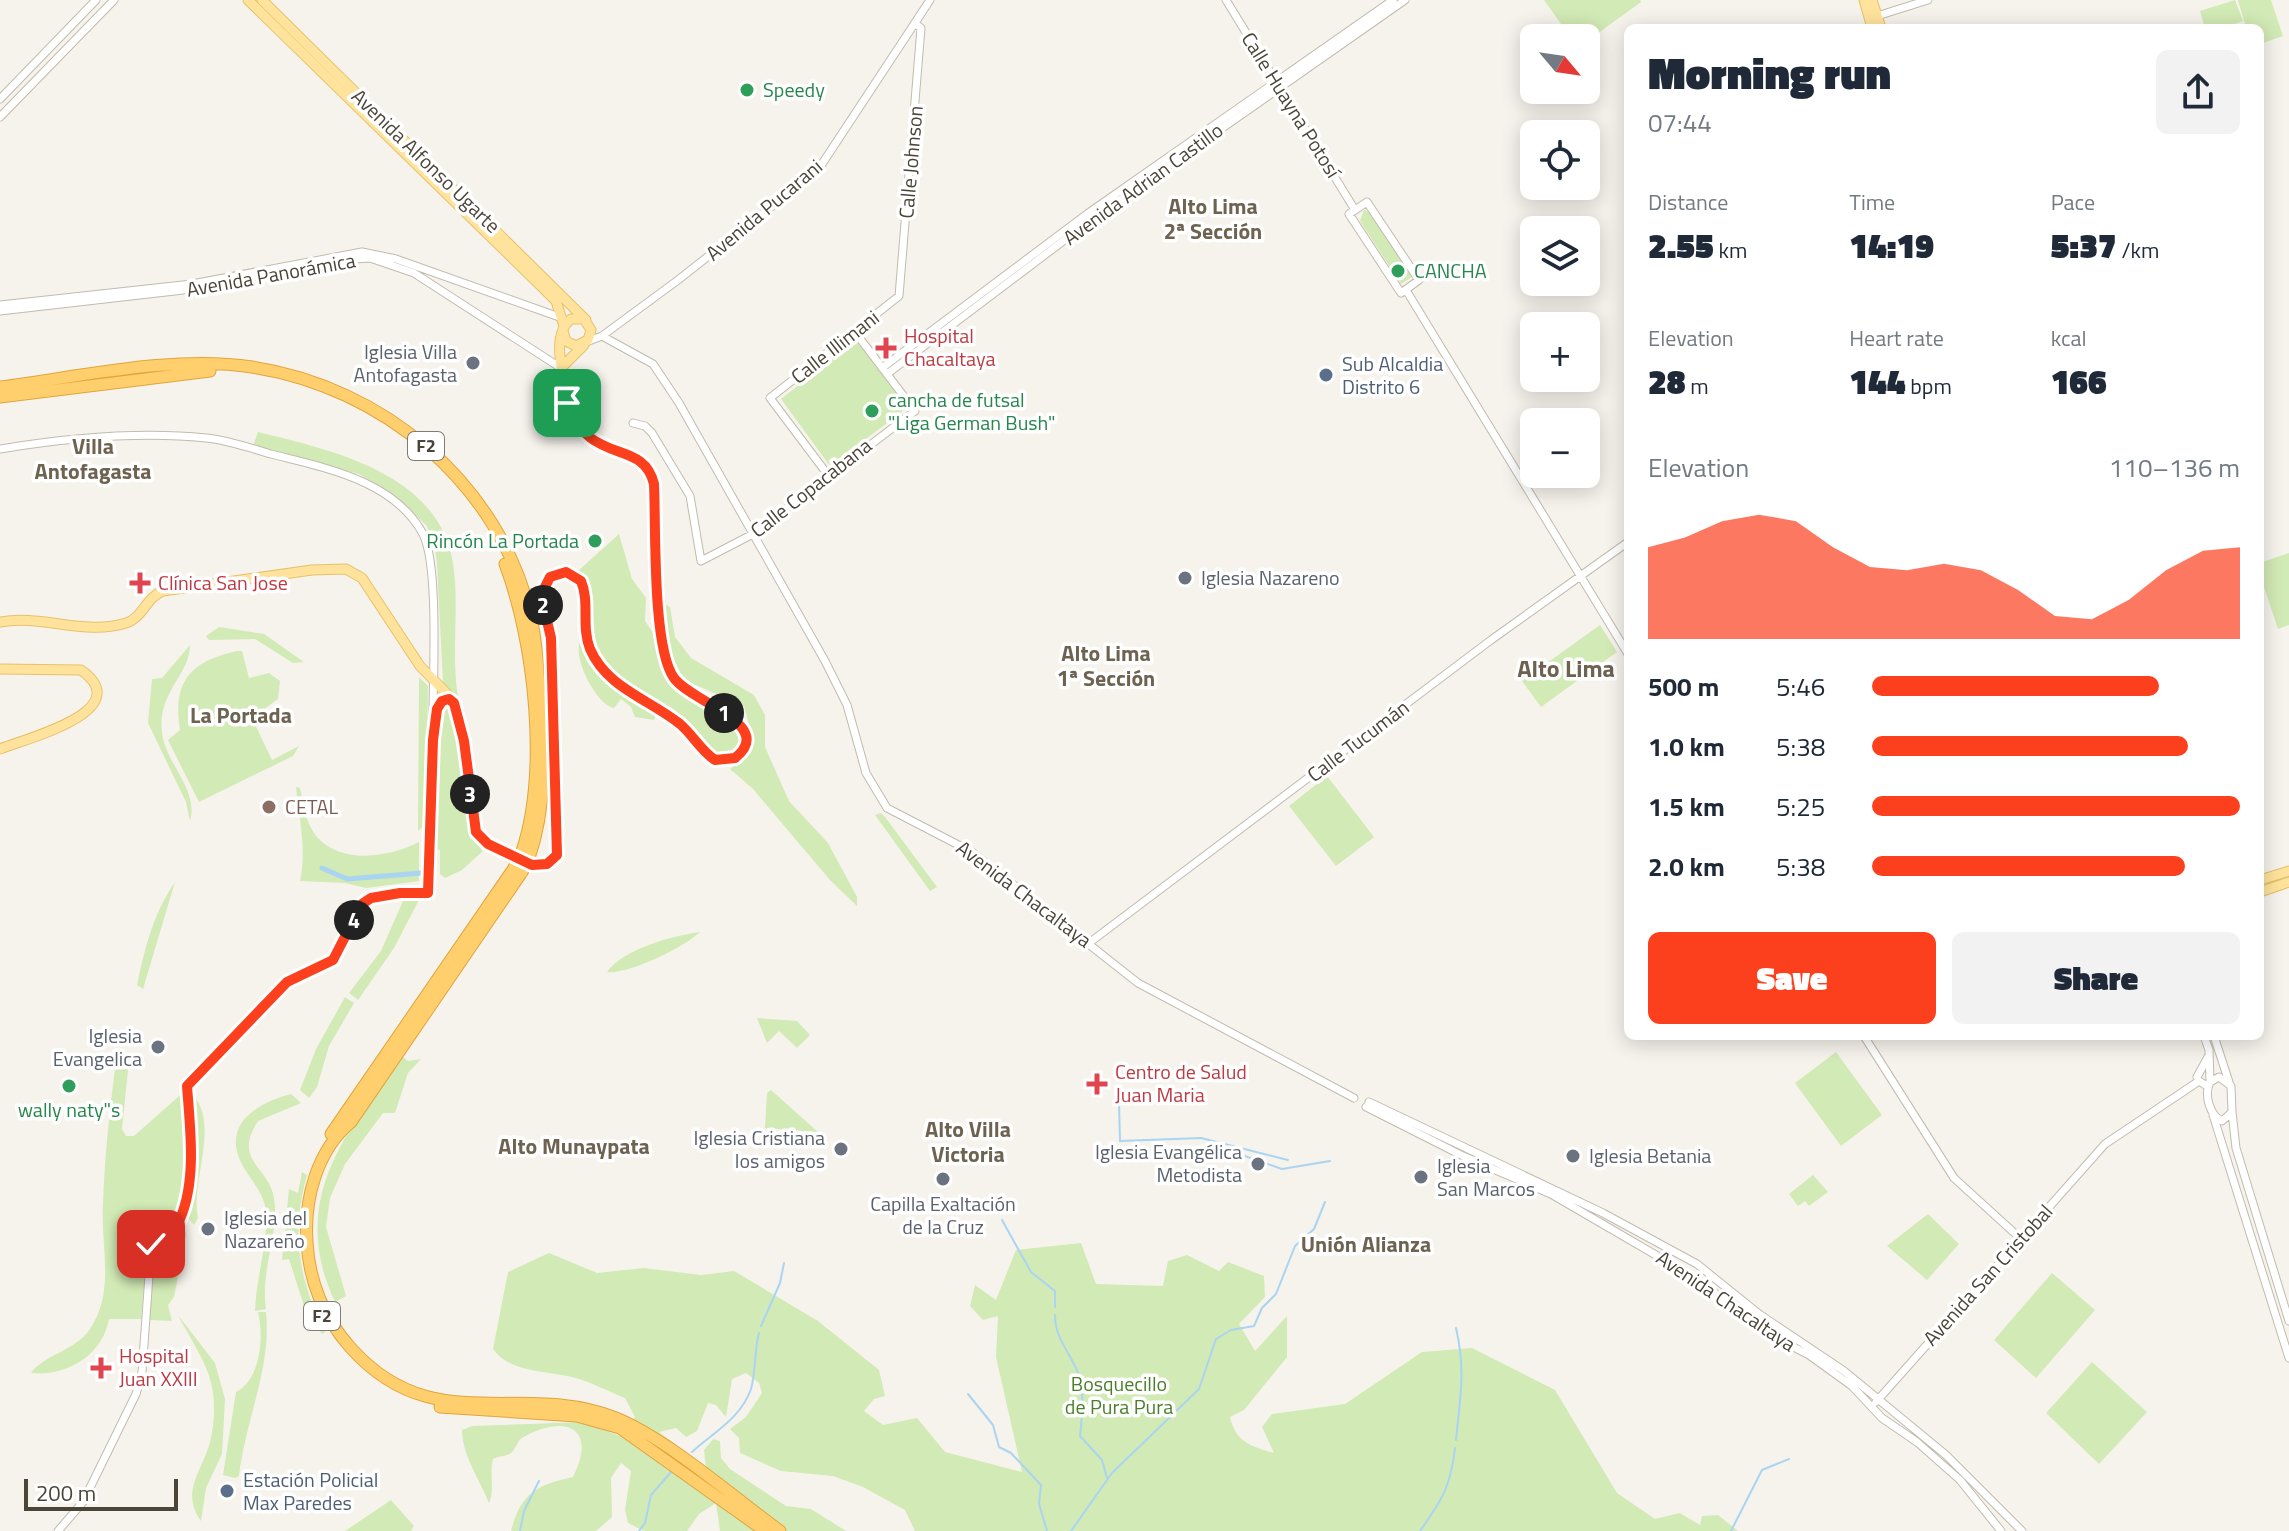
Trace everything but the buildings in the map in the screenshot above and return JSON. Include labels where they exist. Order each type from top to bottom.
[{"type":"highway","name":"F2","points":[[0,387],[160,367],[231,364],[315,382],[380,414],[427,447],[462,481],[492,522],[511,560],[529,611],[537,660],[544,796],[518,870],[351,1122],[335,1136],[326,1152],[312,1189],[307,1222],[308,1256],[320,1301],[335,1328],[357,1355],[402,1389],[437,1400],[566,1406],[614,1417],[643,1432],[780,1531]]},
{"type":"highway","name":"F2","points":[[0,397],[187,372],[253,374],[315,388],[338,398],[385,424],[423,453],[457,486],[485,526],[504,563],[522,613],[529,661],[535,795],[525,856]]},
{"type":"highway","name":"F2","points":[[518,870],[321,1150],[307,1187],[301,1222],[303,1257],[310,1289],[324,1319],[343,1347],[366,1370],[400,1394],[460,1411],[577,1416],[620,1428],[765,1531]]},
{"type":"main road","name":"Avenida Alfonso Ugarte","points":[[248,0],[556,301],[563,325]]},
{"type":"main road","name":"Avenida Alfonso Ugarte","points":[[262,0],[588,322]]},
{"type":"main road","points":[[1873,1],[1880,24]]},
{"type":"main road","points":[[1872,24],[1873,1]]},
{"type":"main road","points":[[561,368],[591,333],[588,322],[576,318],[563,325]]},
{"type":"main road","points":[[563,325],[568,343],[585,343]]},
{"type":"main road","points":[[0,622],[25,618],[63,626],[120,625],[134,620],[151,598],[163,591],[244,578],[346,569],[370,586],[414,658],[454,703],[464,741],[476,832],[488,844],[537,866],[552,861],[559,846],[551,638],[541,595],[550,577],[566,572],[581,581],[585,594],[587,639],[597,661],[610,678],[679,723],[715,760],[735,758],[745,747],[747,735],[741,723],[692,696],[669,670],[663,652],[652,476],[634,456],[600,446],[582,434],[567,403],[559,345],[563,325]]},
{"type":"main road","points":[[0,669],[81,670],[90,679],[95,694],[92,706],[81,717],[0,749]]},
{"type":"main road","points":[[433,740],[438,706],[447,699],[454,703]]},
{"type":"main road","points":[[2264,879],[2289,871]]},
{"type":"main road","points":[[2264,891],[2289,882]]},
{"type":"street","points":[[0,99],[96,0]]},
{"type":"street","points":[[0,117],[114,0]]},
{"type":"street","name":"Avenida Pucarani","points":[[585,343],[602,336],[810,178],[832,152],[861,103],[919,26],[930,0]]},
{"type":"street","name":"Calle Huayna Potosí","points":[[1226,0],[1352,212],[1624,647]]},
{"type":"street","name":"Avenida Adrian Castillo","points":[[1278,84],[1393,0]]},
{"type":"street","name":"Avenida Adrian Castillo","points":[[884,371],[1087,214],[1405,0]]},
{"type":"street","points":[[1877,16],[1928,0]]},
{"type":"street","name":"Calle Johnson","points":[[899,296],[919,26]]},
{"type":"street","points":[[1352,212],[1367,202],[1419,280],[1404,291]]},
{"type":"street","name":"Avenida Panorámica","points":[[0,305],[192,284],[362,252],[396,259],[563,325]]},
{"type":"street","name":"Avenida Panorámica","points":[[0,311],[192,289],[339,260],[370,258],[414,273],[561,368]]},
{"type":"street","name":"Calle Illimani","points":[[828,475],[770,398],[899,296]]},
{"type":"street","name":"Calle Copacabana","points":[[633,423],[645,426],[652,433],[690,496],[701,561],[753,534],[915,411],[855,332]]},
{"type":"street","name":"Avenida Chacaltaya","points":[[602,336],[653,364],[837,685],[847,705],[866,773],[887,808],[972,852],[1127,975],[1168,1001],[1354,1098]]},
{"type":"street","points":[[0,449],[86,438],[204,437],[337,472],[377,489],[406,512],[427,545],[435,660],[428,893],[400,893],[371,898],[362,904],[333,960],[287,982],[187,1086],[190,1160],[180,1219],[166,1219],[152,1234],[142,1372],[133,1403],[83,1502],[58,1531]]},
{"type":"street","name":"Calle Tucumán","points":[[1089,943],[1491,640],[1624,545]]},
{"type":"street","points":[[1867,1040],[1954,1178],[2021,1239]]},
{"type":"street","points":[[2205,1040],[2213,1115],[2289,1358]]},
{"type":"street","points":[[2215,1040],[2229,1082],[2236,1148],[2289,1321]]},
{"type":"street","points":[[2197,1077],[2209,1055]]},
{"type":"street","points":[[2209,1084],[2219,1077],[2229,1082]]},
{"type":"street","name":"Avenida San Cristobal","points":[[1872,1406],[2105,1144],[2199,1081],[2209,1084]]},
{"type":"street","name":"Avenida Chacaltaya","points":[[1878,1399],[1827,1359],[1759,1314],[1697,1264],[1591,1207],[1368,1104],[1463,1156],[1543,1190],[1602,1222],[1697,1279],[1776,1339],[1837,1373],[1960,1480],[2001,1531]]},
{"type":"street","points":[[2213,1115],[2222,1121],[2232,1112]]},
{"type":"street","points":[[1878,1399],[1946,1455],[2022,1531]]},
{"type":"green space","points":[[1544,0],[1641,2],[1600,32],[1600,24],[1561,24]]},
{"type":"green space","points":[[2235,0],[2243,21],[2204,24],[2200,11]]},
{"type":"green space","points":[[2238,0],[2271,0],[2283,36],[2264,43],[2264,24],[2245,24]]},
{"type":"green space","points":[[1364,210],[1374,214],[1412,277],[1401,284],[1360,221]]},
{"type":"green space","points":[[856,340],[907,408],[830,466],[781,399]]},
{"type":"green space","points":[[258,432],[317,447],[378,470],[427,507],[444,532],[453,563],[455,669],[459,703],[443,683],[437,563],[434,541],[426,525],[393,494],[359,474],[253,446]]},
{"type":"green space","points":[[619,534],[632,579],[646,598],[645,621],[656,637],[658,655],[668,679],[686,698],[738,726],[742,742],[729,755],[714,754],[692,730],[618,679],[603,663],[590,635],[589,585],[578,571]]},
{"type":"green space","points":[[2289,553],[2289,625],[2278,629],[2264,587],[2264,562]]},
{"type":"green space","points":[[664,604],[670,607],[675,637],[691,658],[754,695],[765,715],[765,747],[789,801],[828,843],[857,897],[857,906],[830,880],[753,789],[730,769],[743,758],[753,739],[744,706],[684,680],[666,644]]},
{"type":"green space","points":[[1600,625],[1617,652],[1541,707],[1522,681]]},
{"type":"green space","points":[[219,627],[264,634],[304,662],[293,663],[255,639],[209,640],[206,636]]},
{"type":"green space","points":[[582,638],[591,664],[607,684],[656,714],[654,720],[635,717],[631,707],[621,699],[614,708],[600,698],[582,666],[579,645]]},
{"type":"green space","points":[[190,645],[185,666],[164,706],[162,733],[190,799],[190,821],[186,802],[148,723],[152,679],[162,678]]},
{"type":"green space","points":[[242,651],[249,678],[269,673],[280,681],[278,699],[252,718],[272,760],[299,746],[293,756],[199,802],[168,740],[180,730],[179,698],[188,676],[208,661]]},
{"type":"green space","points":[[419,677],[428,686],[426,824],[418,831]]},
{"type":"green space","points":[[446,704],[450,705],[469,829],[483,851],[462,870],[445,878],[440,874],[435,820],[438,750]]},
{"type":"green space","points":[[1327,776],[1374,837],[1336,866],[1289,806]]},
{"type":"green space","points":[[296,787],[300,788],[313,832],[327,846],[339,852],[366,856],[419,842],[419,881],[366,888],[345,883],[300,881],[303,846]]},
{"type":"green space","points":[[881,813],[937,887],[930,891],[875,815]]},
{"type":"green space","points":[[175,882],[143,989],[137,985],[147,945],[155,919]]},
{"type":"green space","points":[[420,898],[394,948],[358,1000],[349,993],[381,951],[403,901]]},
{"type":"green space","points":[[700,932],[655,959],[628,969],[607,972],[636,950],[662,940]]},
{"type":"green space","points":[[345,997],[354,1003],[329,1046],[317,1087],[309,1098],[300,1090],[316,1049]]},
{"type":"green space","points":[[757,1018],[797,1021],[810,1035],[797,1048],[779,1031],[767,1043]]},
{"type":"green space","points":[[1836,1052],[1882,1115],[1841,1146],[1795,1083]]},
{"type":"green space","points":[[117,1055],[128,1056],[129,1060],[122,1129],[126,1136],[134,1136],[187,1089],[183,1197],[177,1213],[161,1217],[149,1231],[141,1319],[109,1319],[99,1343],[81,1361],[57,1371],[31,1373],[84,1336],[98,1314],[103,1299],[104,1184]]},
{"type":"green space","points":[[402,1056],[408,1061],[421,1059],[408,1073],[395,1113],[383,1113],[345,1164],[330,1198],[326,1227],[346,1296],[335,1302],[322,1266],[317,1232],[320,1201],[329,1171],[343,1142]]},
{"type":"green space","points":[[771,1090],[818,1132],[765,1128],[767,1093]]},
{"type":"green space","points":[[192,1094],[200,1106],[205,1137],[198,1187],[198,1218],[194,1225],[188,1218],[194,1147]]},
{"type":"green space","points":[[291,1094],[301,1103],[258,1121],[249,1145],[250,1155],[271,1187],[275,1211],[266,1280],[266,1309],[255,1311],[266,1212],[261,1194],[237,1153],[236,1140],[245,1119],[254,1110]]},
{"type":"green space","points":[[302,1172],[307,1175],[299,1216],[300,1255],[309,1293],[325,1332],[322,1334],[304,1306],[289,1259],[282,1260],[289,1189],[298,1193]]},
{"type":"green space","points":[[1813,1175],[1828,1192],[1809,1206],[1805,1201],[1798,1206],[1789,1194]]},
{"type":"green space","points":[[1928,1214],[1959,1244],[1927,1280],[1887,1246]]},
{"type":"green space","points":[[173,1221],[184,1228],[186,1234],[174,1297],[168,1305],[172,1321],[148,1320],[156,1237],[167,1222]]},
{"type":"green space","name":"Bosquecillo de Pura Pura","points":[[1081,1243],[1096,1284],[1163,1286],[1168,1261],[1187,1255],[1219,1271],[1228,1262],[1264,1276],[1265,1297],[1239,1324],[1255,1351],[1287,1316],[1287,1357],[1244,1410],[1230,1417],[1240,1438],[1251,1445],[1274,1453],[1262,1427],[1272,1414],[1345,1404],[1422,1352],[1472,1348],[1555,1390],[1617,1493],[1655,1519],[1680,1513],[1700,1525],[1702,1516],[1718,1515],[1738,1531],[915,1531],[905,1510],[863,1487],[833,1476],[781,1471],[740,1453],[739,1438],[730,1429],[746,1417],[762,1393],[759,1383],[746,1373],[732,1379],[726,1417],[716,1405],[708,1403],[697,1431],[686,1437],[676,1428],[659,1432],[706,1468],[704,1450],[713,1439],[720,1441],[721,1458],[730,1469],[786,1506],[811,1509],[846,1531],[720,1531],[716,1503],[699,1514],[687,1531],[644,1531],[628,1523],[625,1510],[631,1471],[621,1463],[611,1478],[612,1517],[596,1531],[511,1531],[525,1499],[549,1483],[573,1477],[582,1446],[579,1435],[563,1426],[550,1427],[522,1438],[511,1453],[493,1459],[489,1503],[465,1449],[462,1430],[472,1426],[583,1422],[620,1436],[635,1417],[625,1398],[579,1379],[521,1368],[493,1349],[508,1272],[549,1253],[597,1273],[644,1268],[701,1275],[734,1271],[818,1321],[879,1370],[885,1396],[874,1399],[864,1411],[883,1425],[917,1418],[945,1452],[1022,1472],[996,1357],[998,1316],[983,1320],[970,1306],[975,1285],[996,1300],[1016,1250]]},
{"type":"green space","points":[[2052,1273],[2095,1310],[2036,1378],[1994,1340]]},
{"type":"green space","points":[[258,1312],[266,1312],[265,1353],[239,1476],[235,1478],[223,1475],[236,1392],[251,1378],[259,1356],[261,1333]]},
{"type":"green space","points":[[178,1315],[215,1363],[225,1399],[222,1454],[206,1488],[201,1521],[192,1500],[211,1436],[213,1393],[204,1363]]},
{"type":"green space","points":[[2092,1362],[2147,1412],[2099,1464],[2046,1413]]},
{"type":"green space","points":[[391,1500],[414,1526],[411,1531],[345,1531]]},
{"type":"waterway","points":[[322,868],[347,879],[422,873]]},
{"type":"waterway","points":[[1119,1103],[1120,1141],[1201,1138],[1288,1160]]},
{"type":"waterway","points":[[1239,1154],[1282,1169],[1330,1161]]},
{"type":"waterway","points":[[1071,1531],[1112,1473],[1199,1389],[1216,1339],[1231,1330],[1254,1326],[1262,1308],[1276,1294],[1295,1246],[1314,1229],[1325,1202]]},
{"type":"waterway","points":[[1002,1220],[1031,1272],[1055,1291],[1055,1307]]},
{"type":"waterway","points":[[761,1326],[780,1283],[784,1263]]},
{"type":"waterway","points":[[1055,1315],[1060,1338],[1075,1365],[1082,1388],[1080,1436],[1102,1460],[1107,1478]]},
{"type":"waterway","points":[[1456,1328],[1461,1371],[1456,1440]]},
{"type":"waterway","points":[[692,1452],[741,1408],[753,1382],[759,1333]]},
{"type":"waterway","points":[[968,1394],[993,1425],[999,1447],[1011,1453],[1041,1485],[1039,1504],[1047,1531]]},
{"type":"waterway","points":[[1420,1531],[1444,1492],[1455,1448]]},
{"type":"waterway","points":[[1731,1531],[1762,1470],[1789,1459]]},
{"type":"waterway","points":[[639,1531],[645,1523],[651,1495],[672,1471]]},
{"type":"waterway","points":[[520,1531],[524,1511],[539,1481]]},
{"type":"place","name":"Speedy","points":[[747,90]]},
{"type":"place","name":"CANCHA","points":[[1398,271]]},
{"type":"place","name":"Hospital Chacaltaya","points":[[886,348]]},
{"type":"place","name":"Iglesia Villa Antofagasta","points":[[473,363]]},
{"type":"place","name":"Sub Alcaldia Distrito 6","points":[[1326,375]]},
{"type":"place","name":"cancha de futsal \"Liga German Bush\"","points":[[872,411]]},
{"type":"place","name":"Rincón La Portada","points":[[595,541]]},
{"type":"place","name":"Iglesia Nazareno","points":[[1185,578]]},
{"type":"place","name":"Clínica San Jose","points":[[140,583]]},
{"type":"place","name":"CETAL","points":[[269,807]]},
{"type":"place","name":"Iglesia Evangelica","points":[[158,1047]]},
{"type":"place","name":"Centro de Salud Juan Maria","points":[[1097,1084]]},
{"type":"place","name":"wally naty\"s","points":[[69,1086]]},
{"type":"place","name":"Iglesia Cristiana los amigos","points":[[841,1149]]},
{"type":"place","name":"Iglesia Betania","points":[[1573,1156]]},
{"type":"place","name":"Iglesia Evangélica Metodista","points":[[1258,1164]]},
{"type":"place","name":"Iglesia San Marcos","points":[[1421,1177]]},
{"type":"place","name":"Capilla Exaltación de la Cruz","points":[[943,1179]]},
{"type":"place","name":"Iglesia del Nazareño","points":[[208,1229]]},
{"type":"place","name":"Hospital Juan XXIII","points":[[101,1368]]},
{"type":"place","name":"Estación Policial Max Paredes","points":[[227,1491]]},
{"type":"district","name":"Alto Lima 2ª Sección","points":[[1213,218]]},
{"type":"district","name":"Villa Antofagasta","points":[[93,458]]},
{"type":"district","name":"Alto Lima 1ª Sección","points":[[1106,666]]},
{"type":"district","name":"Alto Lima","points":[[1566,669]]},
{"type":"district","name":"La Portada","points":[[241,715]]},
{"type":"district","name":"Alto Villa Victoria","points":[[968,1142]]},
{"type":"district","name":"Alto Munaypata","points":[[574,1146]]},
{"type":"district","name":"Unión Alianza","points":[[1366,1244]]},
{"type":"route","points":[[151,1244],[154,1229],[160,1222],[173,1217],[180,1219],[183,1213],[190,1160],[187,1086],[287,982],[324,966],[338,955],[362,904],[371,898],[400,893],[428,893],[433,740],[437,709],[442,701],[449,699],[456,707],[464,741],[474,825],[480,838],[532,865],[547,864],[557,855],[551,638],[541,595],[550,577],[566,572],[581,581],[585,594],[587,639],[597,661],[610,678],[679,723],[715,760],[723,762],[735,758],[745,747],[747,735],[741,723],[684,690],[673,678],[666,662],[659,602],[654,484],[648,468],[634,456],[590,441],[577,427],[567,403]]}]
